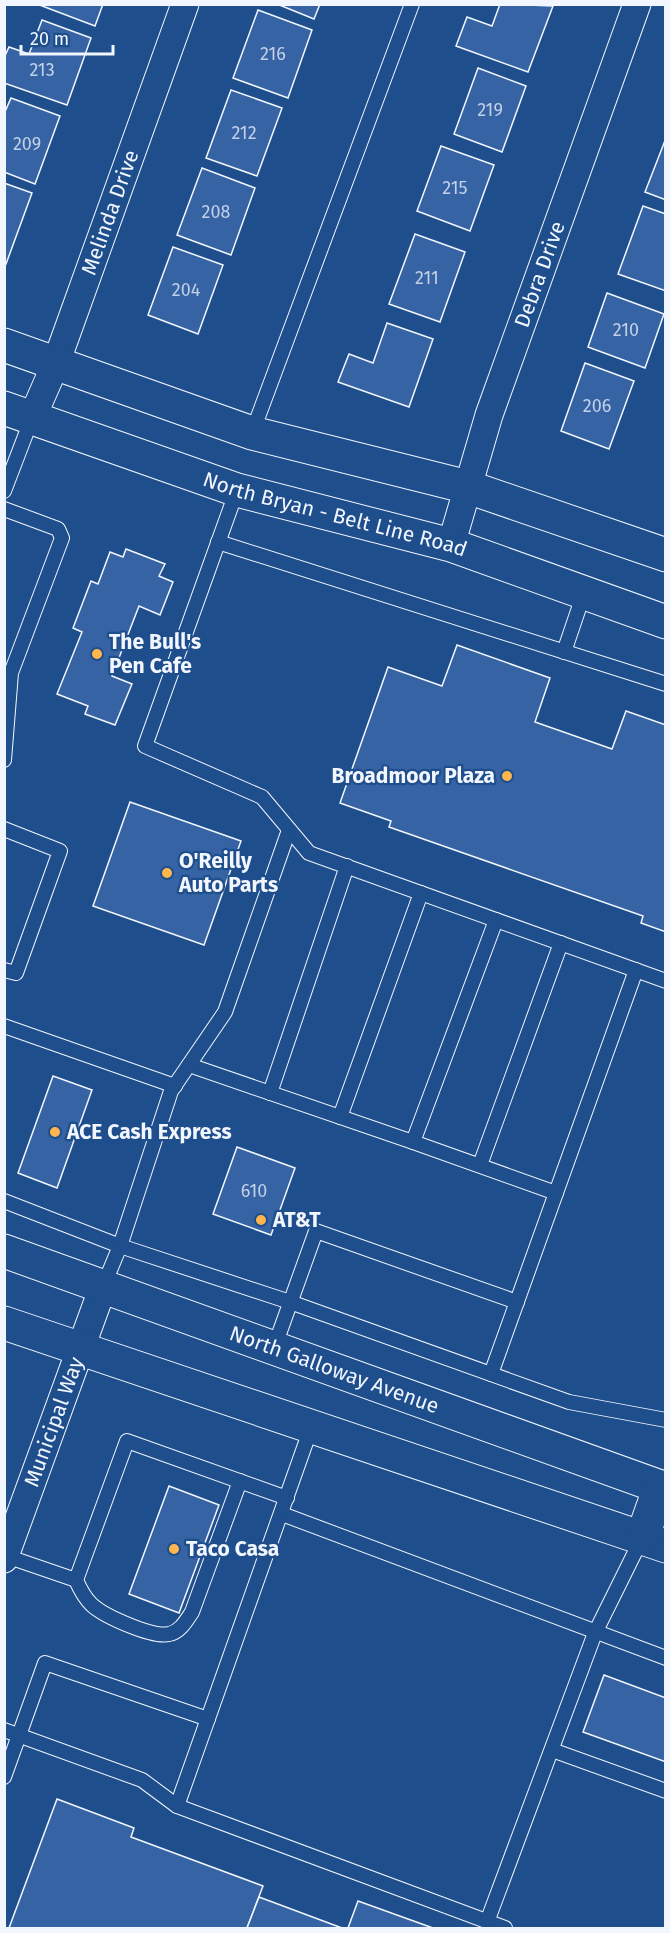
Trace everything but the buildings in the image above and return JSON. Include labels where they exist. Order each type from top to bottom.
[{"type":"main road","points":[[4,345],[252,433],[468,487],[666,555]]},
{"type":"main road","name":"North Bryan - Belt Line Road","points":[[18,413],[237,490],[451,545],[666,621]]},
{"type":"main road","name":"North Galloway Avenue","points":[[4,1251],[274,1348],[664,1483]]},
{"type":"main road","points":[[4,1323],[654,1542],[664,1483]]},
{"type":"street","name":"Melinda Drive","points":[[18,413],[56,363],[185,4]]},
{"type":"street","name":"Debra Drive","points":[[451,545],[489,415],[637,4]]},
{"type":"street","name":"Municipal Way","points":[[5,1558],[103,1287]]},
{"type":"lane","points":[[252,433],[412,4]]},
{"type":"lane","points":[[4,491],[18,413]]},
{"type":"lane","points":[[237,490],[145,746],[262,797],[309,853],[666,981]]},
{"type":"lane","points":[[4,509],[58,530],[62,538],[11,673],[4,760]]},
{"type":"lane","points":[[218,542],[666,684]]},
{"type":"lane","points":[[564,652],[585,593]]},
{"type":"lane","points":[[4,830],[60,850],[16,973],[4,970]]},
{"type":"lane","points":[[103,1287],[120,1246],[175,1086],[225,1012],[289,830]]},
{"type":"lane","points":[[270,1092],[347,866]]},
{"type":"lane","points":[[340,1117],[421,893]]},
{"type":"lane","points":[[413,1142],[496,920]]},
{"type":"lane","points":[[480,1165],[561,943]]},
{"type":"lane","points":[[491,1374],[636,970]]},
{"type":"lane","points":[[4,1026],[175,1086]]},
{"type":"lane","points":[[189,1065],[556,1193]]},
{"type":"lane","points":[[4,1201],[120,1246],[290,1302],[569,1402],[666,1420]]},
{"type":"lane","points":[[274,1348],[316,1231],[518,1302]]},
{"type":"lane","points":[[177,1806],[311,1428]]},
{"type":"lane","points":[[240,1481],[192,1612],[181,1628],[171,1634],[159,1635],[106,1615],[82,1593],[76,1580],[127,1441],[240,1481],[287,1498]]},
{"type":"lane","points":[[282,1514],[666,1658]]},
{"type":"lane","points":[[487,1922],[595,1633],[654,1542]]},
{"type":"lane","points":[[5,1558],[76,1580]]},
{"type":"lane","points":[[4,1777],[45,1663],[208,1719]]},
{"type":"lane","points":[[4,1731],[142,1780],[177,1806],[505,1929]]},
{"type":"lane","points":[[552,1750],[666,1791]]},
{"type":"place","name":"The Bull's Pen Cafe","points":[[97,654]]},
{"type":"place","name":"Broadmoor Plaza","points":[[507,776]]},
{"type":"place","name":"O'Reilly Auto Parts","points":[[167,873]]},
{"type":"place","name":"ACE Cash Express","points":[[55,1132]]},
{"type":"place","name":"AT&T","points":[[261,1220]]},
{"type":"place","name":"Taco Casa","points":[[174,1549]]}]
